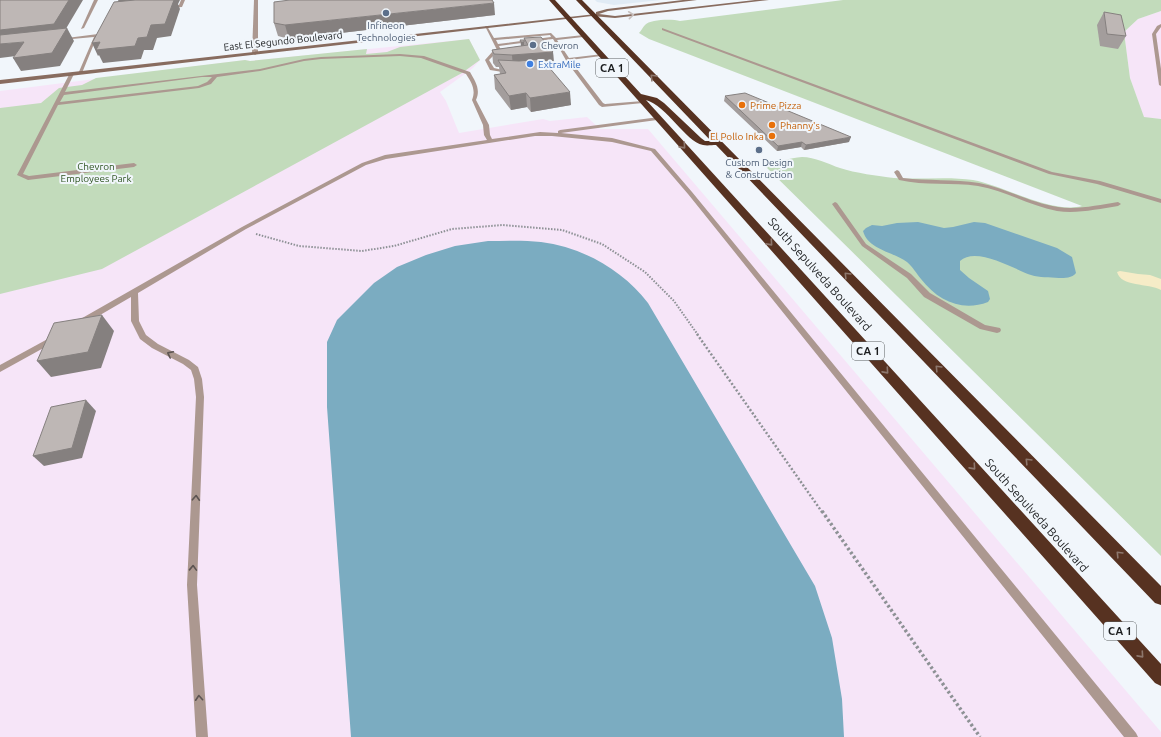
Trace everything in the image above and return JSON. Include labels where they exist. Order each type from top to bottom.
[{"type":"highway","name":"CA 1","points":[[552,0],[567,18]]},
{"type":"highway","name":"CA 1","points":[[579,0],[592,15]]},
{"type":"highway","name":"South Sepulveda Boulevard","points":[[592,15],[1161,597]]},
{"type":"highway","name":"South Sepulveda Boulevard","points":[[567,18],[1161,677]]},
{"type":"highway","points":[[636,94],[654,100],[661,105],[698,140],[704,143],[718,143]]},
{"type":"main road","name":"East El Segundo Boulevard","points":[[0,82],[567,18],[592,15],[607,10],[694,0]]},
{"type":"main road","name":"East El Segundo Boulevard","points":[[592,15],[615,17],[768,0]]},
{"type":"street","points":[[255,53],[256,0]]},
{"type":"lane","points":[[82,28],[96,0]]},
{"type":"lane","points":[[166,7],[181,6],[183,0]]},
{"type":"lane","points":[[1161,25],[1154,34],[1161,85]]},
{"type":"lane","points":[[486,27],[500,51]]},
{"type":"lane","points":[[663,29],[1044,171],[1064,177],[1098,182],[1161,201]]},
{"type":"lane","points":[[493,39],[545,33],[551,34],[569,62],[600,104],[604,106],[643,102]]},
{"type":"lane","points":[[1154,34],[1161,34]]},
{"type":"lane","points":[[57,40],[97,35],[80,73]]},
{"type":"lane","points":[[496,45],[583,36]]},
{"type":"lane","points":[[532,49],[559,45]]},
{"type":"lane","points":[[1156,46],[1161,46]]},
{"type":"lane","points":[[511,51],[495,52],[487,60],[492,69],[512,72]]},
{"type":"lane","points":[[61,94],[260,70],[304,60],[321,58],[400,55],[422,57],[468,73],[478,94],[474,100],[486,125],[491,142]]},
{"type":"lane","points":[[536,70],[601,55]]},
{"type":"lane","points":[[72,74],[20,175],[28,178],[134,165]]},
{"type":"lane","points":[[56,104],[199,87],[209,83],[216,76]]},
{"type":"lane","points":[[74,327],[240,230],[364,164],[385,157],[657,118]]},
{"type":"lane","points":[[536,135],[552,134],[612,140],[653,150],[700,205],[1132,737]]},
{"type":"lane","points":[[897,172],[901,179],[961,182],[982,185],[1051,207],[1070,210],[1118,204]]},
{"type":"lane","points":[[835,204],[864,244],[909,276],[927,296],[983,327],[998,330]]},
{"type":"lane","points":[[134,292],[135,322],[143,336],[155,346],[186,362],[195,369],[198,379],[200,397],[192,585],[202,737]]},
{"type":"lane","points":[[0,369],[60,334]]},
{"type":"path","points":[[240,230],[299,246],[362,251],[394,246],[452,229],[503,225],[562,230],[602,244],[645,272],[674,301],[980,737]]},
{"type":"shaded area","points":[[595,0],[661,0],[614,5],[597,2]]},
{"type":"shaded area","points":[[1161,11],[1161,119],[1144,118],[1130,78],[1124,32],[1138,19]]},
{"type":"shaded area","points":[[469,39],[480,60],[473,68],[440,92],[446,101],[459,133],[543,119],[550,121],[587,117],[600,129],[648,129],[1161,732],[1161,737],[0,737],[0,91],[245,60],[250,61]]},
{"type":"green space","points":[[843,0],[1161,0],[1161,11],[1138,19],[1124,32],[1130,78],[1144,117],[1161,119],[1161,556],[763,164],[807,157],[859,173],[894,178],[953,178],[973,180],[986,183],[1042,203],[1056,206],[1082,206],[649,39],[639,33],[648,23],[656,21],[680,21]]},
{"type":"green space","name":"Chevron Employees Park","points":[[469,39],[480,60],[462,73],[102,269],[0,294],[0,108],[41,103],[59,88],[82,85],[96,78],[245,60],[250,61],[367,49],[366,54],[387,52],[400,47]]},
{"type":"sand","points":[[1120,271],[1150,275],[1161,279],[1161,290],[1124,280],[1117,272]]},
{"type":"water","points":[[918,222],[944,228],[974,222],[985,223],[1057,248],[1072,257],[1076,273],[1066,278],[1038,277],[985,257],[967,257],[960,261],[960,270],[988,291],[990,299],[988,302],[978,305],[960,305],[943,299],[935,293],[907,262],[876,247],[870,242],[863,231],[872,225],[882,226],[897,223]]},
{"type":"water","points":[[488,241],[541,242],[572,249],[600,262],[614,271],[638,291],[648,303],[815,586],[832,638],[842,699],[844,737],[351,737],[327,407],[327,342],[337,320],[374,283],[397,267],[426,255],[455,246]]},
{"type":"building","points":[[0,0],[69,0],[54,24],[0,30]]},
{"type":"building","points":[[135,0],[174,0],[165,24],[151,25],[147,37],[138,38],[135,46],[96,50],[100,42],[92,43],[114,2]]},
{"type":"building","points":[[290,0],[492,0],[494,3],[285,25],[274,23],[274,2]]},
{"type":"building","points":[[1104,12],[1121,15],[1126,36],[1107,34]]},
{"type":"building","points":[[67,28],[52,53],[13,58],[24,42],[0,44],[0,35]]},
{"type":"building","points":[[541,37],[553,52],[512,55],[494,54],[492,50],[528,45],[524,38]]},
{"type":"building","points":[[542,59],[570,92],[530,98],[526,93],[509,96],[494,75],[506,73],[498,60],[519,61]]},
{"type":"building","points":[[745,93],[851,137],[806,145],[802,142],[778,146],[725,96]]},
{"type":"building","points":[[102,315],[88,352],[37,361],[54,323]]},
{"type":"building","points":[[86,400],[72,448],[33,456],[51,407]]},
{"type":"place","name":"Infineon Technologies","points":[[386,13]]},
{"type":"place","name":"Chevron","points":[[533,45]]},
{"type":"place","name":"ExtraMile","points":[[530,64]]},
{"type":"place","name":"Prime Pizza","points":[[742,105]]},
{"type":"place","name":"Phanny's","points":[[772,125]]},
{"type":"place","name":"El Pollo Inka","points":[[772,136]]},
{"type":"place","name":"Custom Design & Construction","points":[[759,150]]}]
